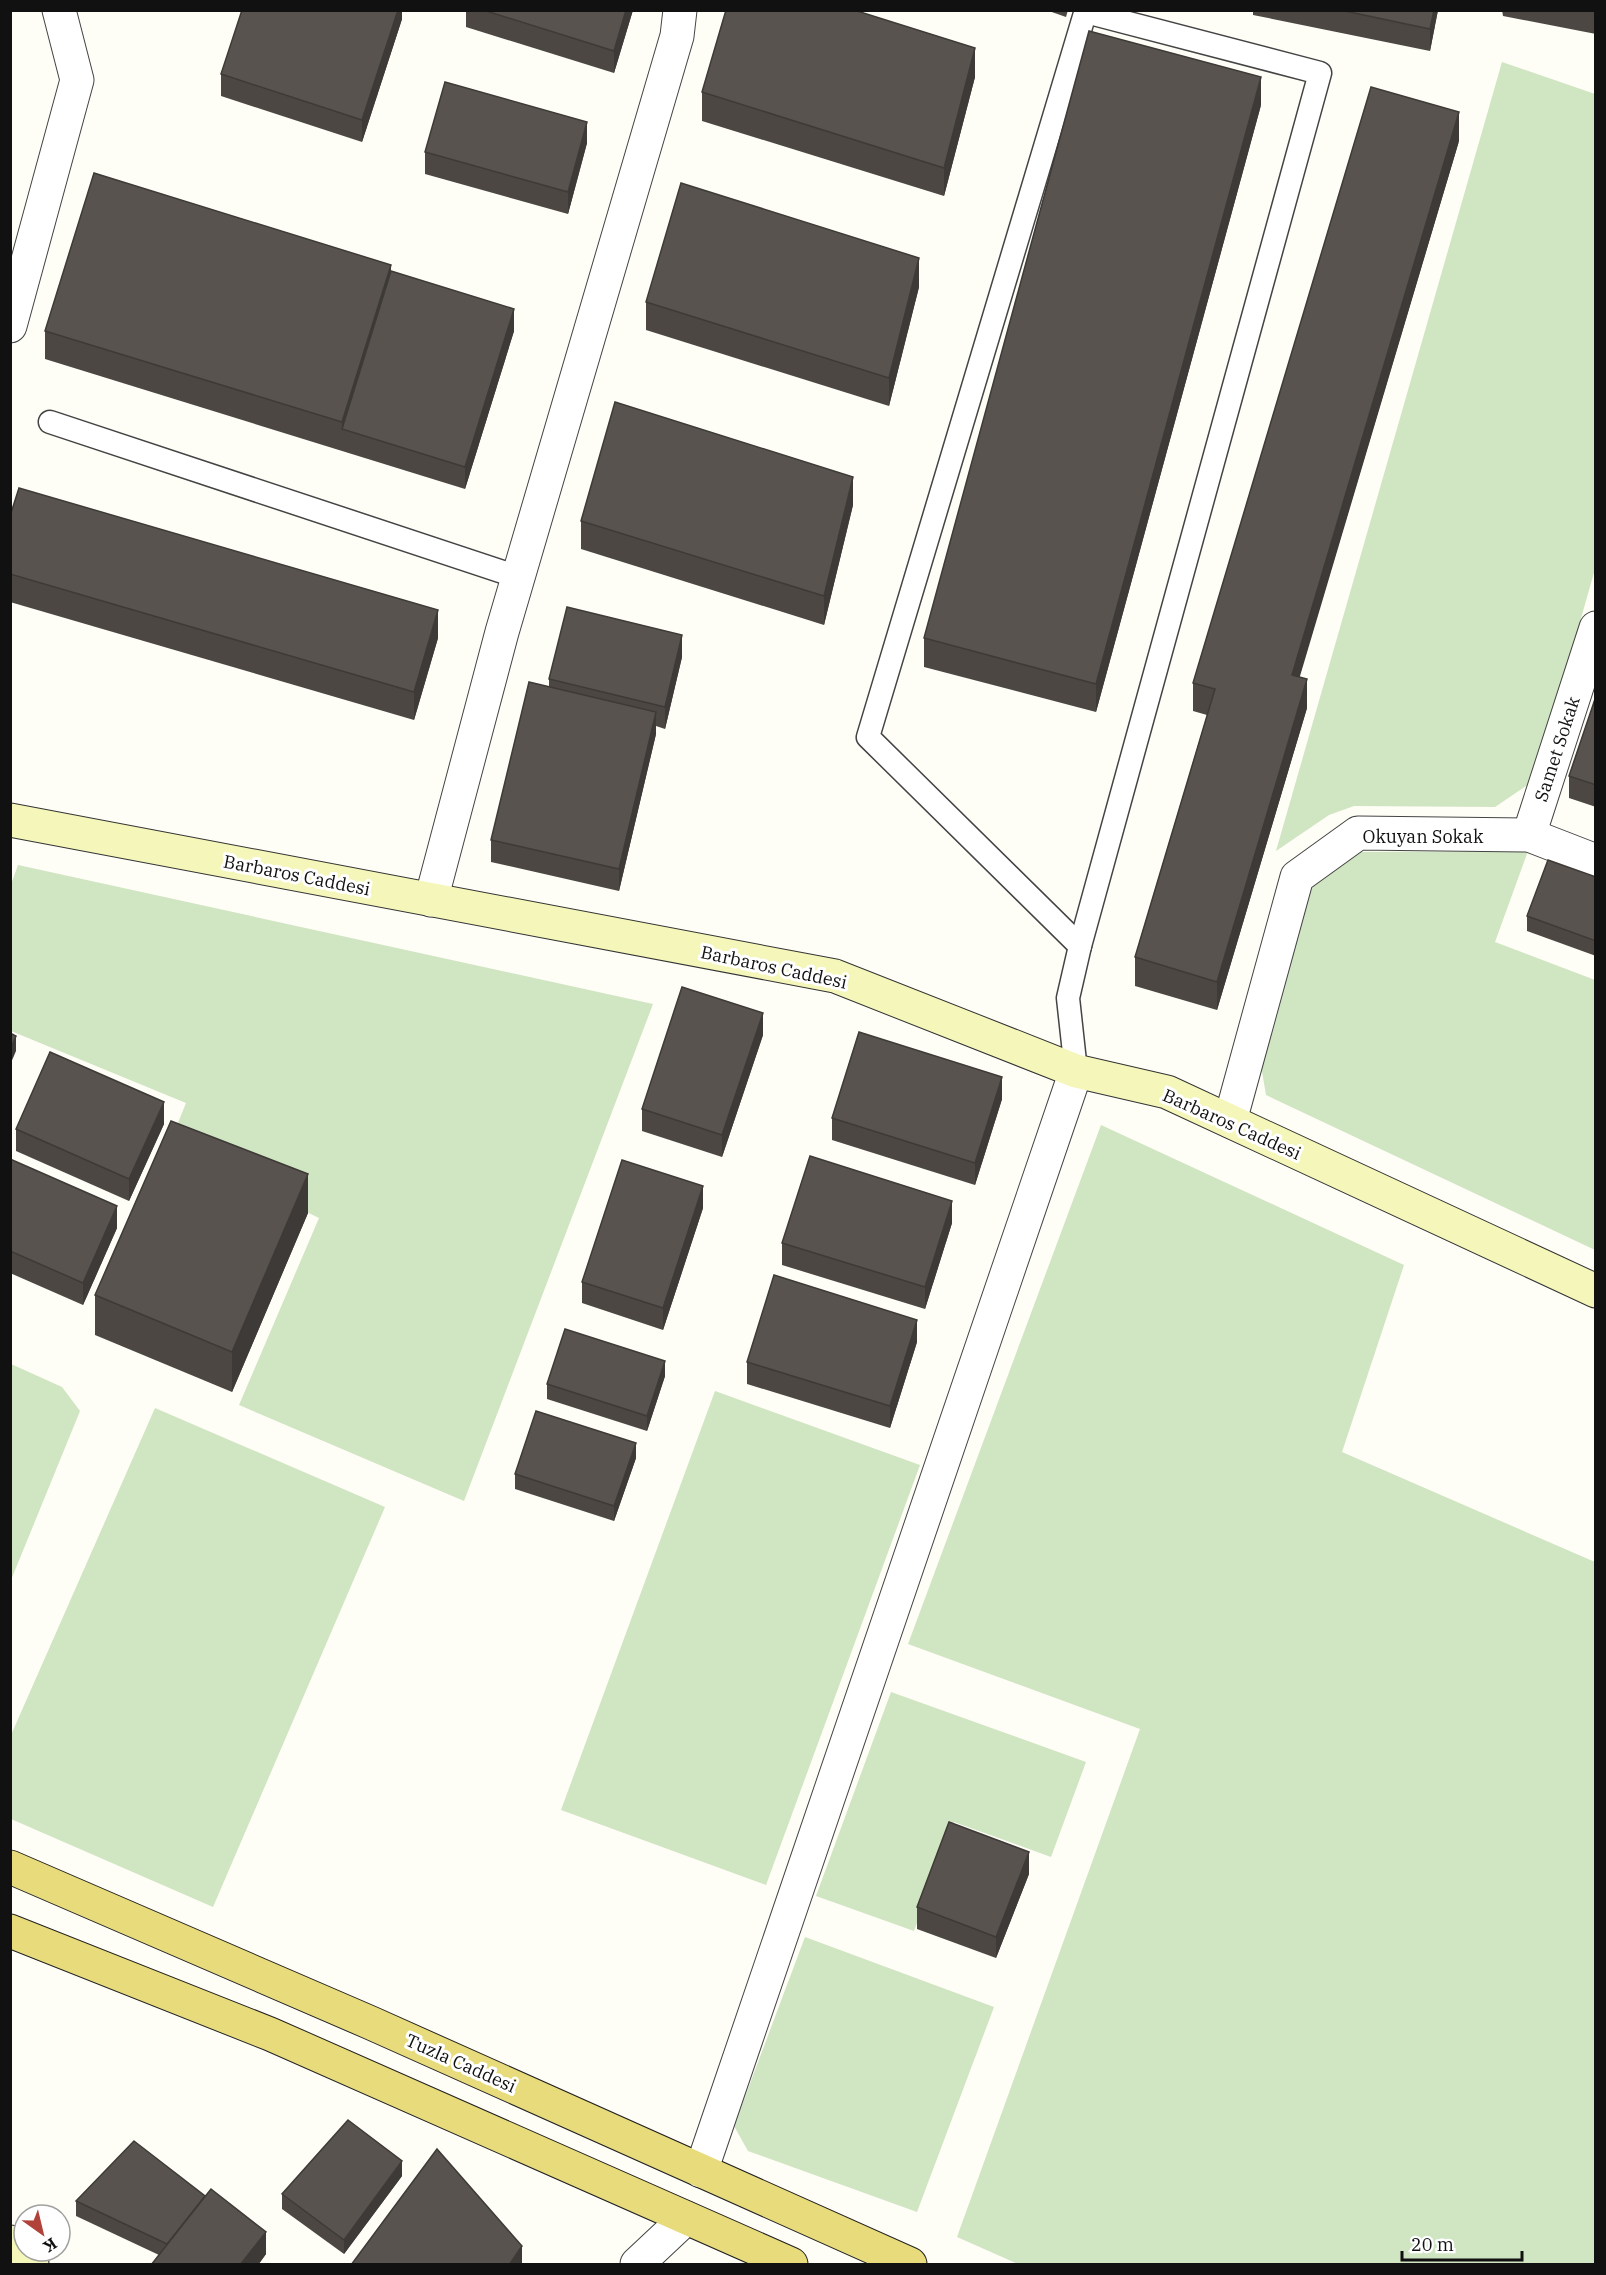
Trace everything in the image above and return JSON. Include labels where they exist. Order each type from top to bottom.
[{"type":"main road","name":"Tuzla Caddesi","points":[[10,1867],[361,2018],[910,2265]]},
{"type":"main road","points":[[10,1931],[270,2034],[791,2265]]},
{"type":"street","points":[[10,326],[77,80],[59,10]]},
{"type":"street","points":[[431,900],[502,632],[677,36],[680,10]]},
{"type":"street","name":"Samet Sokak","points":[[1529,835],[1596,628]]},
{"type":"street","name":"Barbaros Caddesi","points":[[10,820],[835,976],[1076,1071],[1167,1092],[1596,1291]]},
{"type":"street","name":"Okuyan Sokak","points":[[1230,1121],[1297,878],[1358,834],[1529,835],[1596,861]]},
{"type":"street","points":[[701,2171],[1076,1071]]},
{"type":"street","points":[[638,2265],[686,2218]]},
{"type":"street","points":[[10,2242],[32,2265]]},
{"type":"lane","points":[[1076,1071],[1068,998],[1080,946],[1320,73],[1086,11],[868,736],[1080,946]]},
{"type":"lane","points":[[50,422],[518,577]]},
{"type":"green space","points":[[1502,62],[1595,94],[1595,569],[1535,780],[1495,807],[1354,806],[1329,815],[1276,851]]},
{"type":"green space","points":[[1528,851],[1495,942],[1595,980],[1595,1250],[1266,1095],[1260,1060],[1314,882],[1354,852]]},
{"type":"green space","points":[[18,865],[653,1004],[464,1501],[239,1405],[319,1218],[169,1145],[186,1103],[11,1031],[10,887]]},
{"type":"green space","points":[[1101,1125],[1404,1265],[1342,1452],[1595,1562],[1595,2264],[1018,2264],[957,2237],[1140,1729],[908,1644]]},
{"type":"green space","points":[[11,1364],[62,1387],[80,1411],[11,1580]]},
{"type":"green space","points":[[715,1391],[920,1465],[766,1885],[561,1810]]},
{"type":"green space","points":[[155,1408],[385,1507],[213,1907],[11,1819],[11,1735]]},
{"type":"green space","points":[[891,1692],[1086,1762],[1051,1857],[954,1822],[914,1931],[816,1896]]},
{"type":"green space","points":[[805,1937],[994,2007],[917,2212],[748,2151],[734,2126]]},
{"type":"building","points":[[242,10],[398,10],[362,120],[221,74]]},
{"type":"building","points":[[483,10],[626,10],[614,51]]},
{"type":"building","points":[[726,10],[854,10],[975,48],[944,168],[702,92]]},
{"type":"building","points":[[1340,10],[1434,10],[1430,29]]},
{"type":"building","points":[[1089,31],[1261,77],[1096,684],[924,638]]},
{"type":"building","points":[[445,82],[587,122],[568,192],[425,152]]},
{"type":"building","points":[[1371,87],[1459,112],[1292,675],[1307,679],[1217,982],[1135,957],[1215,689],[1193,683]]},
{"type":"building","points":[[94,173],[391,265],[342,422],[45,331]]},
{"type":"building","points":[[681,183],[919,258],[889,378],[646,302]]},
{"type":"building","points":[[391,271],[514,309],[465,467],[342,429]]},
{"type":"building","points":[[615,402],[853,477],[824,596],[581,521]]},
{"type":"building","points":[[19,488],[438,610],[414,692],[10,574],[10,516]]},
{"type":"building","points":[[567,607],[682,635],[665,707],[549,679]]},
{"type":"building","points":[[529,682],[656,712],[619,869],[491,840]]},
{"type":"building","points":[[1596,696],[1596,785],[1569,776]]},
{"type":"building","points":[[1548,860],[1596,877],[1596,941],[1527,916]]},
{"type":"building","points":[[682,987],[763,1013],[722,1135],[642,1109]]},
{"type":"building","points":[[859,1032],[1002,1077],[975,1163],[832,1118]]},
{"type":"building","points":[[10,1033],[16,1036],[10,1050]]},
{"type":"building","points":[[50,1052],[164,1102],[129,1179],[16,1129]]},
{"type":"building","points":[[171,1121],[308,1174],[232,1352],[95,1295]]},
{"type":"building","points":[[810,1156],[952,1201],[925,1287],[782,1243]]},
{"type":"building","points":[[10,1159],[117,1206],[83,1283],[10,1251]]},
{"type":"building","points":[[622,1160],[703,1186],[663,1308],[582,1282]]},
{"type":"building","points":[[774,1275],[917,1320],[890,1406],[747,1362]]},
{"type":"building","points":[[565,1329],[665,1361],[647,1416],[547,1384]]},
{"type":"building","points":[[536,1411],[636,1443],[614,1506],[515,1474]]},
{"type":"building","points":[[949,1822],[1029,1852],[996,1937],[917,1907]]},
{"type":"building","points":[[348,2120],[402,2161],[344,2240],[282,2194]]},
{"type":"building","points":[[134,2141],[205,2196],[167,2244],[76,2201]]},
{"type":"building","points":[[437,2149],[522,2246],[509,2265],[351,2265]]},
{"type":"building","points":[[211,2189],[266,2232],[240,2265],[151,2265]]}]
